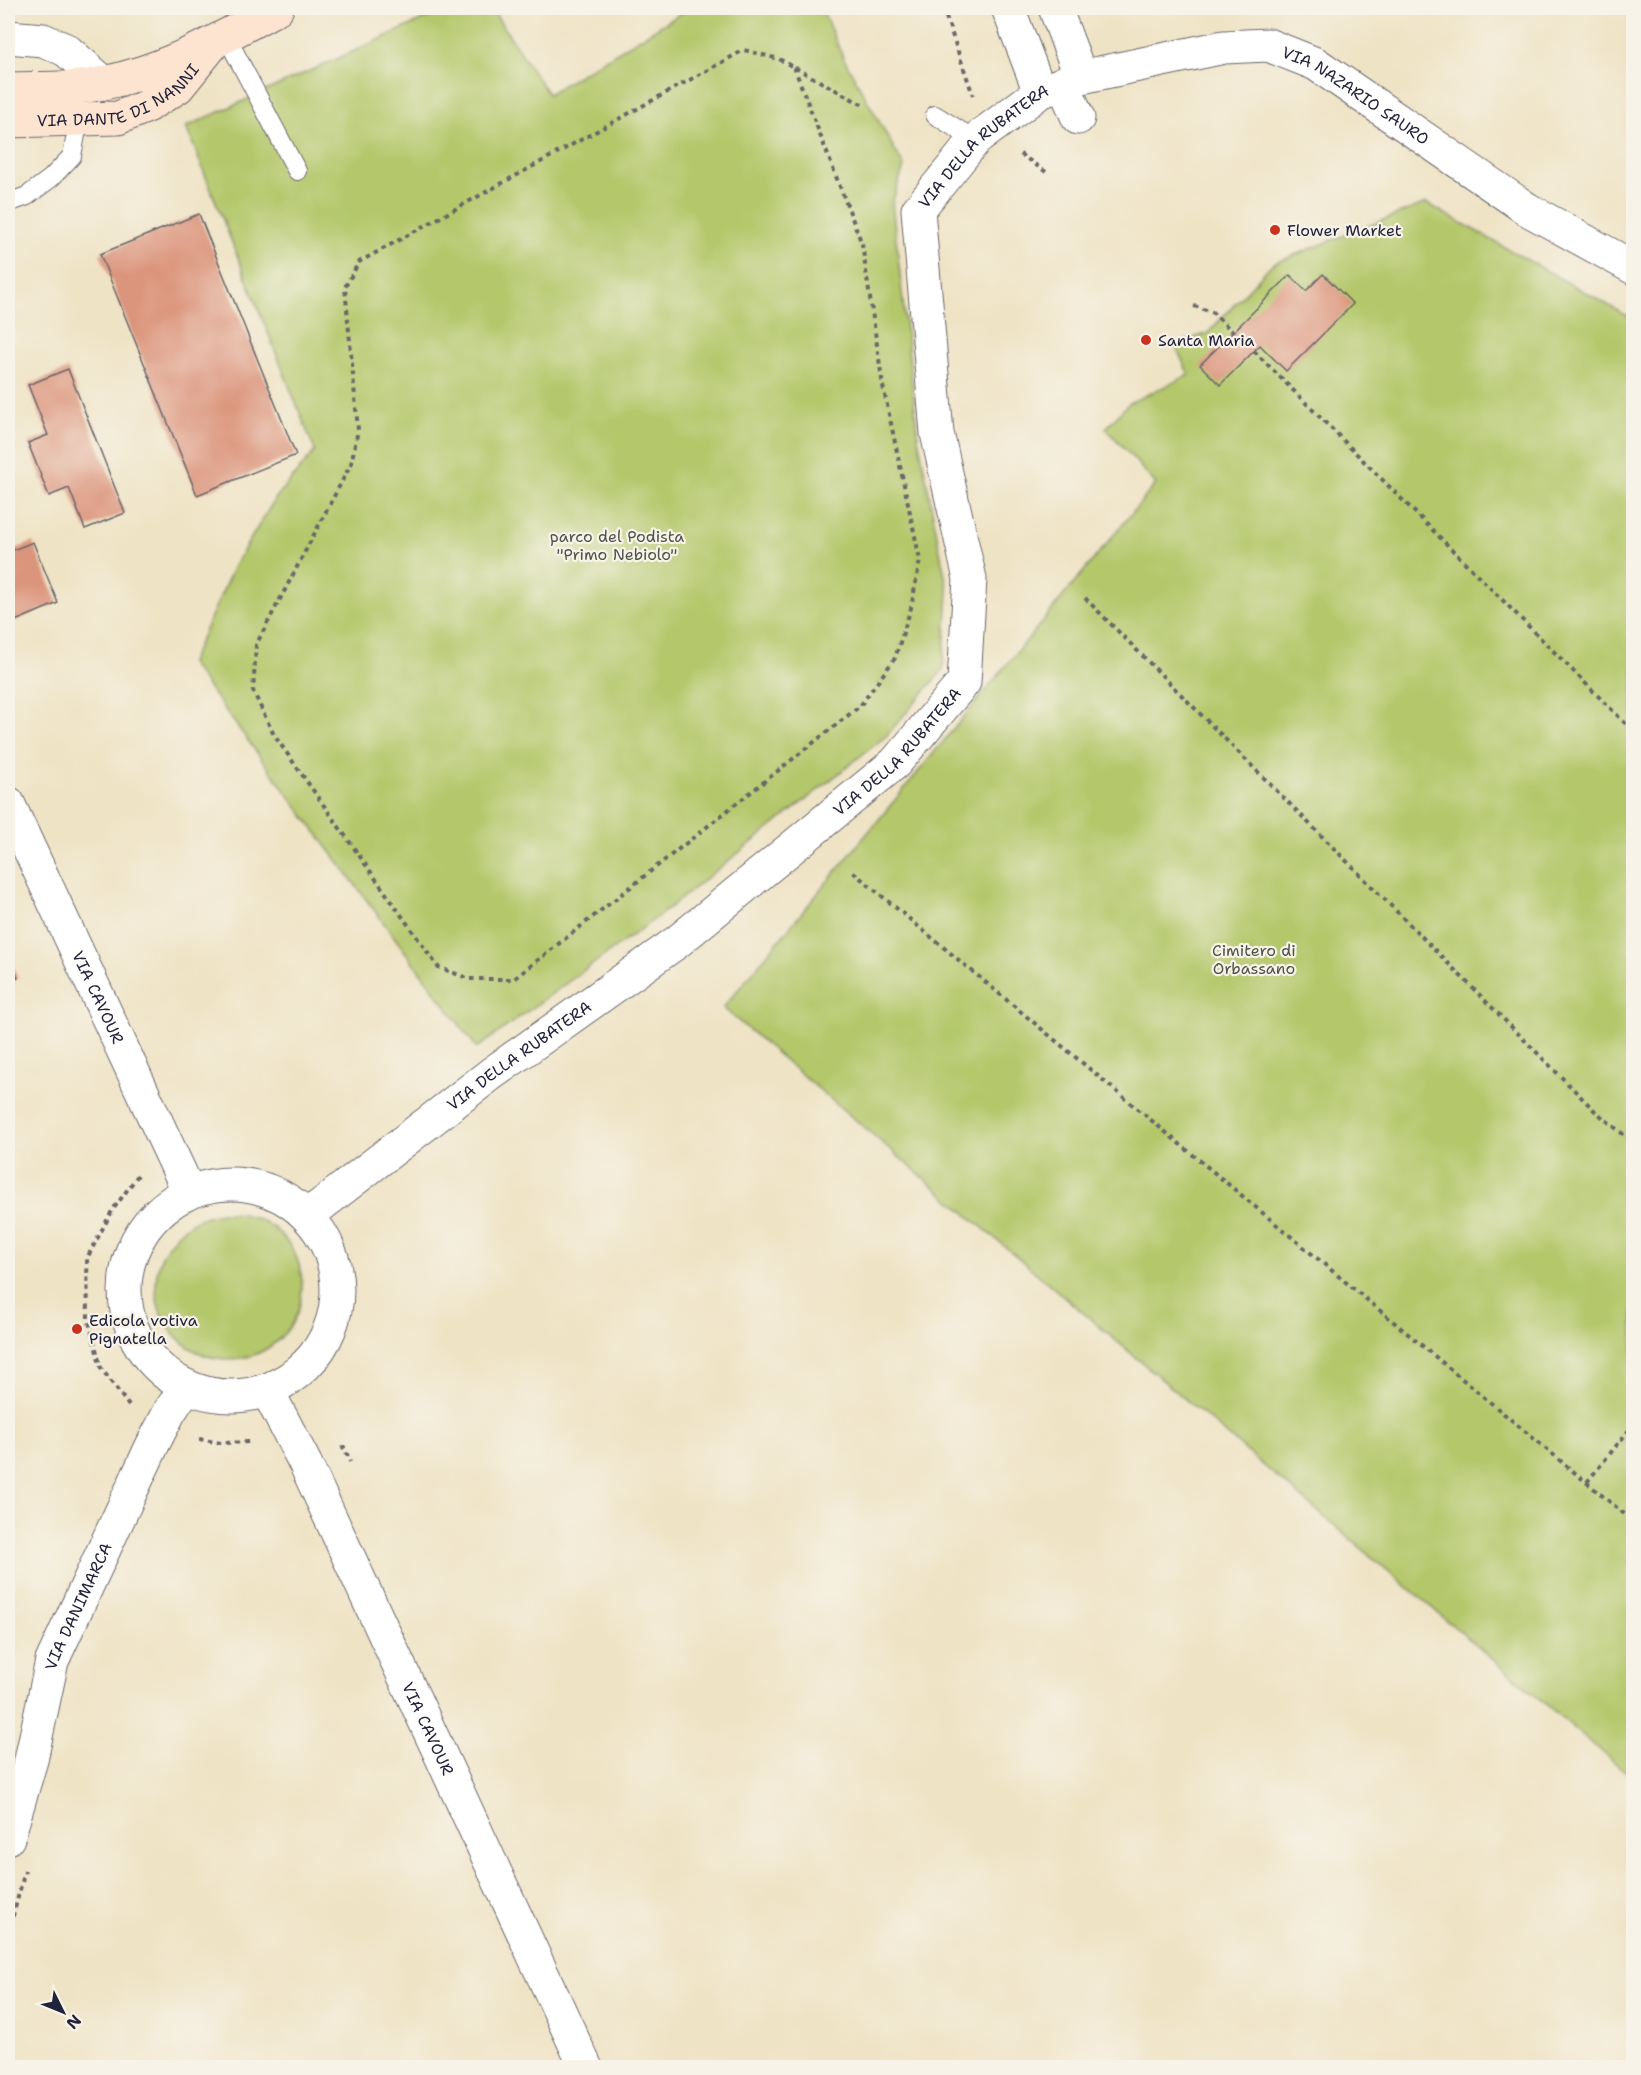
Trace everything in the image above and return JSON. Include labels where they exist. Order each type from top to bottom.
[{"type":"street","points":[[8,89],[104,83],[138,74],[220,39],[277,8]]},
{"type":"street","points":[[1008,8],[1061,84],[1078,117]]},
{"type":"street","points":[[1055,8],[1061,84]]},
{"type":"street","name":"VIA DANTE DI NANNI","points":[[8,37],[43,40],[66,50],[104,83]]},
{"type":"street","name":"VIA DANTE DI NANNI","points":[[8,121],[118,118],[145,107],[178,87],[220,39]]},
{"type":"street","name":"VIA NAZARIO SAURO","points":[[1061,84],[1224,47],[1268,45],[1316,64],[1527,209],[1634,268]]},
{"type":"street","name":"VIA DELLA RUBATERA","points":[[307,1215],[491,1074],[677,942],[895,763],[964,682],[970,579],[937,433],[918,210],[975,140],[1061,84]]},
{"type":"street","name":"VIA CAVOUR","points":[[8,803],[189,1192]]},
{"type":"street","points":[[220,1185],[252,1186],[282,1197],[307,1215],[327,1244],[337,1278],[335,1313],[321,1346],[298,1373],[267,1390],[240,1396],[213,1395],[186,1387],[158,1367],[137,1340],[126,1306],[127,1272],[138,1239],[160,1212],[189,1192],[220,1185]]},
{"type":"street","name":"VIA DANIMARCA","points":[[8,1835],[31,1760],[52,1661],[166,1451],[170,1411],[186,1387]]},
{"type":"street","name":"VIA CAVOUR","points":[[267,1390],[305,1462],[586,2067]]},
{"type":"lane","points":[[220,39],[297,171]]},
{"type":"lane","points":[[935,115],[975,140]]},
{"type":"lane","points":[[8,203],[27,196],[51,178],[72,156],[79,119]]},
{"type":"path","points":[[794,67],[862,244],[883,386],[920,560],[911,608],[894,658],[860,705],[514,979],[470,979],[438,967],[274,735],[253,691],[256,645],[351,464],[358,430],[345,287],[359,262],[744,50],[779,59],[794,67],[865,106]]},
{"type":"path","points":[[1194,306],[1212,312],[1233,332]]},
{"type":"path","points":[[1254,351],[1634,732]]},
{"type":"path","points":[[1085,598],[1595,1111],[1634,1143]]},
{"type":"path","points":[[853,872],[1634,1522]]},
{"type":"path","points":[[144,1166],[112,1210],[87,1258],[88,1318],[101,1368],[129,1405],[122,1432],[166,1451],[190,1437],[221,1443],[257,1442]]},
{"type":"path","points":[[1587,1482],[1634,1424]]},
{"type":"green space","name":"parco del Podista \"Primo Nebiolo\"","points":[[449,8],[491,8],[548,94],[690,8],[821,8],[844,59],[904,166],[892,203],[918,437],[948,592],[943,670],[886,736],[659,916],[477,1048],[190,663],[234,566],[275,499],[315,451],[186,127]]},
{"type":"green space","name":"Cimitero di Orbassano","points":[[1426,203],[1633,319],[1633,1778],[723,1008],[1156,484],[1106,428],[1129,403],[1189,375],[1175,345],[1208,333],[1272,264]]},
{"type":"green space","points":[[229,1213],[257,1219],[280,1235],[296,1258],[302,1286],[296,1314],[280,1337],[257,1353],[229,1359],[201,1353],[178,1337],[162,1314],[156,1286],[162,1258],[178,1235],[201,1219]]},
{"type":"building","points":[[199,214],[296,455],[197,495],[100,254]]},
{"type":"building","points":[[1323,274],[1353,304],[1286,371],[1260,345],[1220,385],[1200,365],[1290,275],[1306,291]]},
{"type":"building","points":[[68,369],[125,513],[85,529],[69,488],[49,496],[28,443],[48,435],[28,385]]},
{"type":"building","points":[[33,542],[58,603],[8,624],[8,552]]},
{"type":"building","points":[[8,952],[18,978],[8,983]]},
{"type":"place","name":"Flower Market","points":[[1275,230]]},
{"type":"place","name":"Santa Maria","points":[[1146,340]]},
{"type":"place","name":"Edicola votiva Pignatella","points":[[77,1329]]}]
